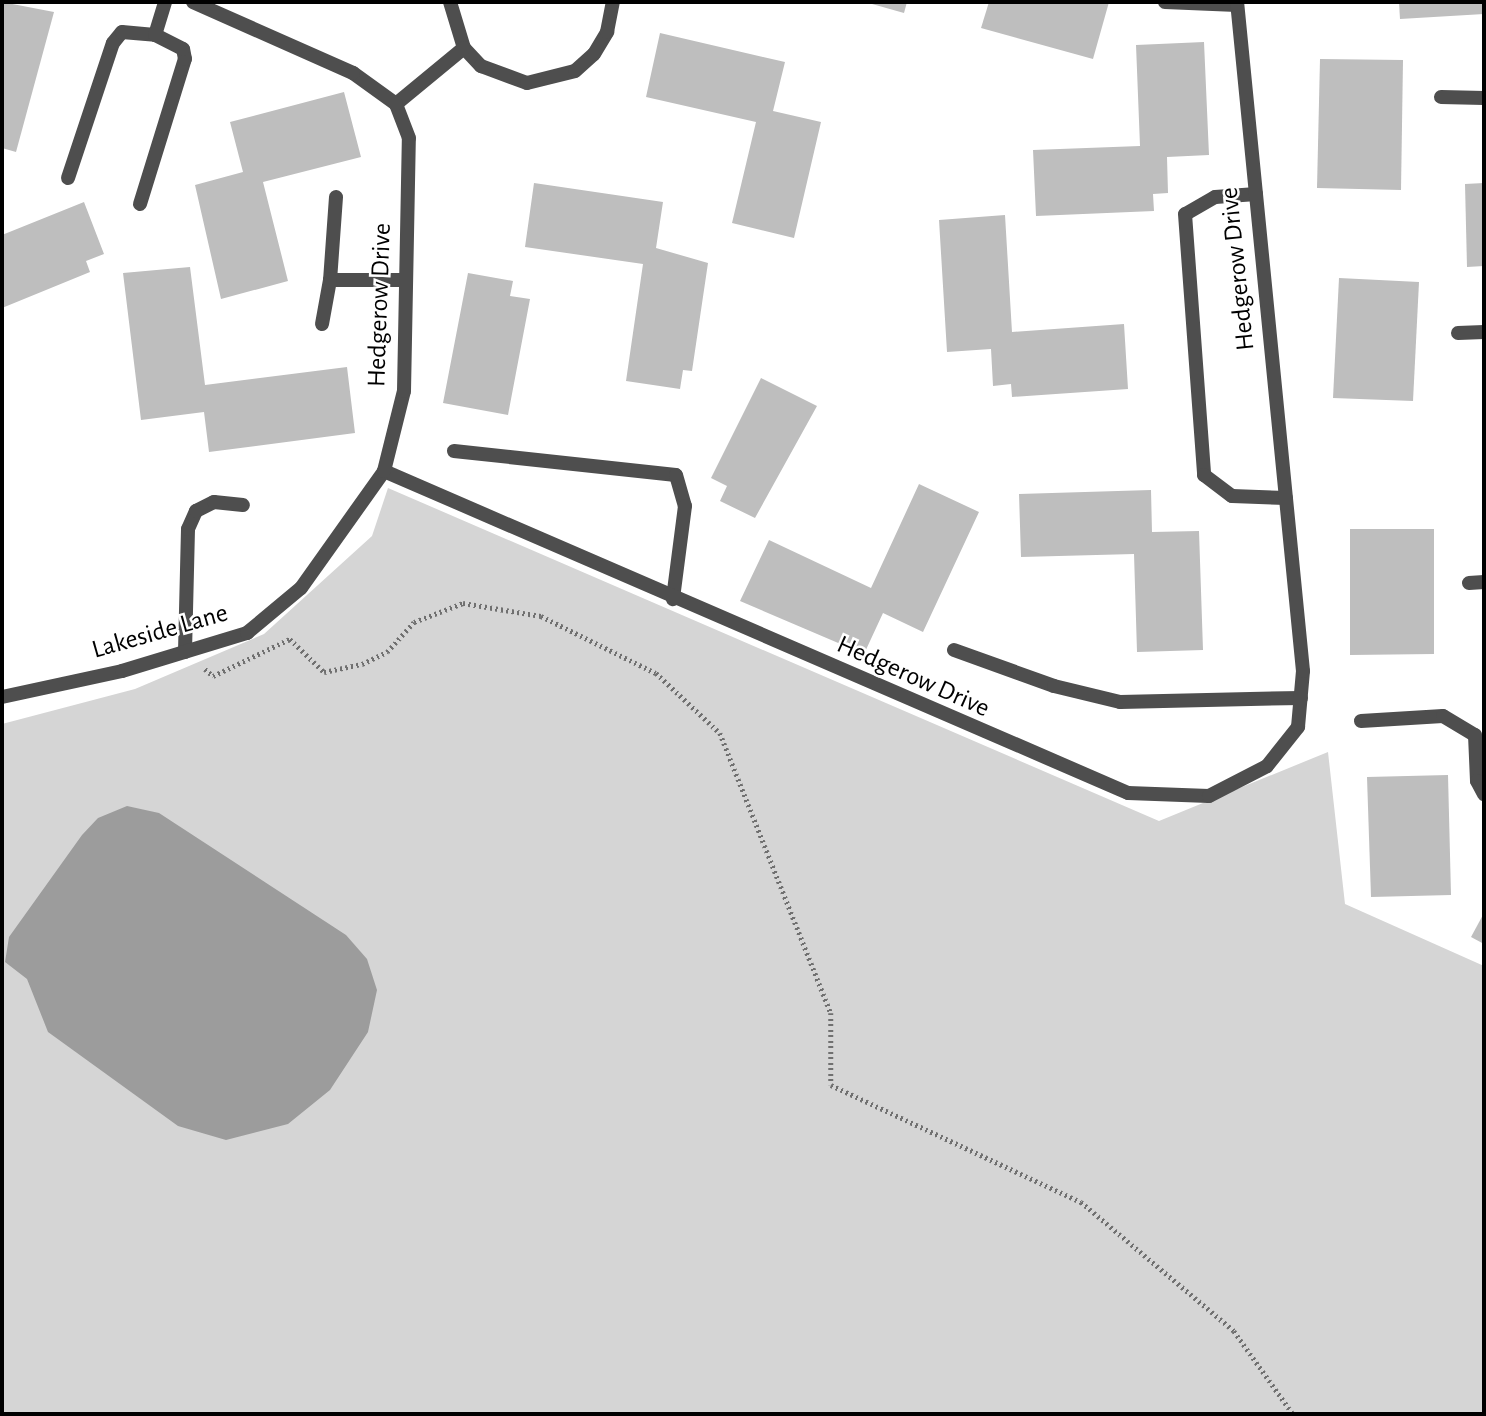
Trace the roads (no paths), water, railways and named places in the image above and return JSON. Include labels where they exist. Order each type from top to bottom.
[{"type":"street","points":[[155,35],[165,2]]},
{"type":"street","points":[[193,2],[217,7],[353,72],[396,104],[464,48]]},
{"type":"street","points":[[450,2],[464,48],[503,78],[552,80],[594,54],[607,32],[613,2]]},
{"type":"street","points":[[1165,2],[1237,3]]},
{"type":"street","name":"Hedgerow Drive","points":[[396,104],[409,138],[404,391],[384,471],[1128,793],[1209,796],[1267,766],[1298,727],[1301,698],[1286,498],[1237,3]]},
{"type":"street","points":[[68,178],[113,43],[122,32],[155,35],[183,49],[185,59],[140,204]]},
{"type":"street","points":[[1441,97],[1484,98]]},
{"type":"street","points":[[1256,194],[1215,197],[1185,214],[1205,475],[1232,496],[1286,498]]},
{"type":"street","points":[[322,324],[330,280],[337,197]]},
{"type":"street","points":[[330,280],[406,280]]},
{"type":"street","points":[[1458,333],[1484,332]]},
{"type":"street","points":[[454,451],[676,475],[685,506],[673,598]]},
{"type":"street","name":"Lakeside Lane","points":[[2,697],[185,652],[247,633],[301,588],[384,471]]},
{"type":"street","points":[[185,652],[188,529],[196,511],[214,502],[243,505]]},
{"type":"street","points":[[1469,583],[1484,582]]},
{"type":"street","points":[[954,650],[1054,687],[1120,702],[1301,698]]},
{"type":"street","points":[[1361,721],[1443,716],[1475,735],[1477,781],[1484,794]]}]
